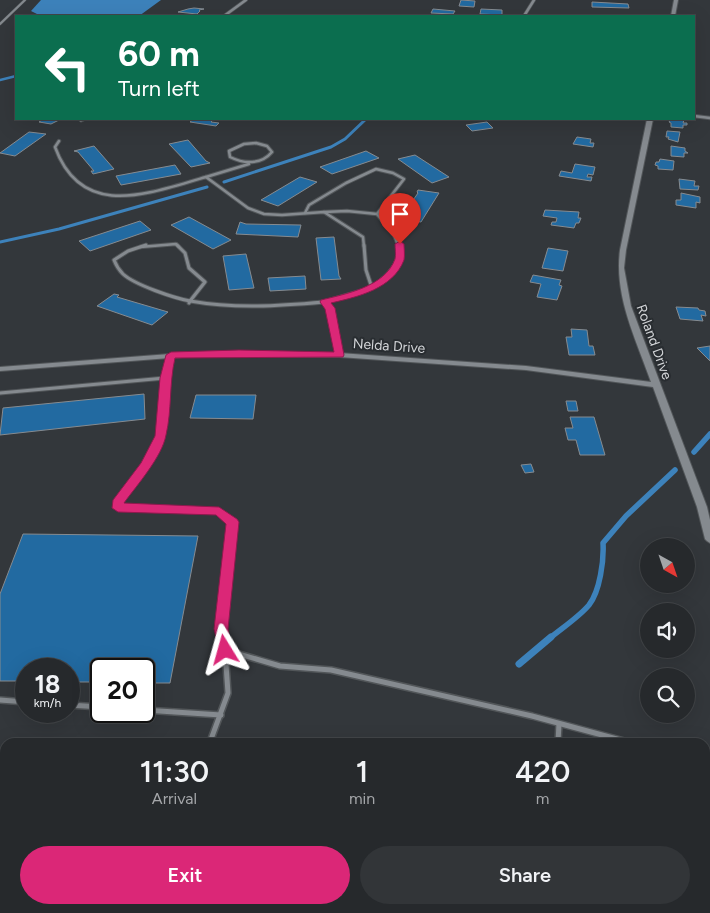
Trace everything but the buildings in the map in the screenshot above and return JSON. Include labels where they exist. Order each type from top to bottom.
[{"type":"street","points":[[225,15],[246,0]]},
{"type":"street","points":[[525,15],[534,0]]},
{"type":"street","points":[[673,15],[676,0]]},
{"type":"street","name":"Roland Drive","points":[[650,120],[633,195],[621,268],[627,306],[702,507],[710,539]]},
{"type":"street","name":"Nelda Drive","points":[[0,369],[171,355],[239,353],[339,355],[526,368],[656,385]]},
{"type":"lane","points":[[0,24],[25,0]]},
{"type":"lane","points":[[695,116],[710,118]]},
{"type":"lane","points":[[59,141],[55,147],[57,156],[68,174],[82,185],[100,195],[127,195],[206,178],[255,162],[267,158],[272,152],[271,149],[264,145],[251,143],[238,146],[229,151],[230,157],[234,160],[255,162]]},
{"type":"lane","points":[[305,213],[309,205],[346,183],[376,169],[394,173],[404,179],[376,214]]},
{"type":"lane","points":[[189,303],[205,282],[189,268],[185,253],[176,244],[149,244],[126,251],[114,260],[122,273],[154,290],[189,303],[229,306],[270,306],[324,302],[356,294],[372,288],[393,270],[400,259],[400,244],[392,229],[376,214],[346,211],[282,215],[264,214],[248,208],[206,178]]},
{"type":"lane","points":[[324,212],[363,237],[366,270],[372,288]]},
{"type":"lane","points":[[324,302],[330,308],[339,355]]},
{"type":"lane","points":[[171,355],[165,378],[161,436],[146,465],[117,503],[118,508],[219,511],[232,522],[221,629],[225,650],[228,692],[222,715],[212,738]]},
{"type":"lane","points":[[0,393],[165,378]]},
{"type":"lane","points":[[225,650],[280,666],[331,670],[613,738]]},
{"type":"lane","points":[[0,700],[15,701]]},
{"type":"lane","points":[[155,711],[222,715]]},
{"type":"lane","points":[[558,738],[559,724]]},
{"type":"water","points":[[41,0],[161,0],[140,15],[39,15],[31,11]]},
{"type":"waterway","points":[[0,80],[15,76]]},
{"type":"waterway","points":[[224,182],[331,147],[345,139],[365,120]]},
{"type":"waterway","points":[[0,242],[59,229],[207,187]]},
{"type":"waterway","points":[[694,452],[710,434]]},
{"type":"waterway","points":[[550,638],[580,614],[593,599],[600,575],[603,543],[626,516],[675,470]]},
{"type":"waterway","points":[[519,664],[551,637]]},
{"type":"route","points":[[225,650],[221,629],[232,522],[219,511],[118,508],[117,503],[146,465],[161,436],[165,378],[171,355],[239,353],[339,355],[330,308],[324,302],[356,294],[372,288],[383,280],[400,259],[400,244]]}]
